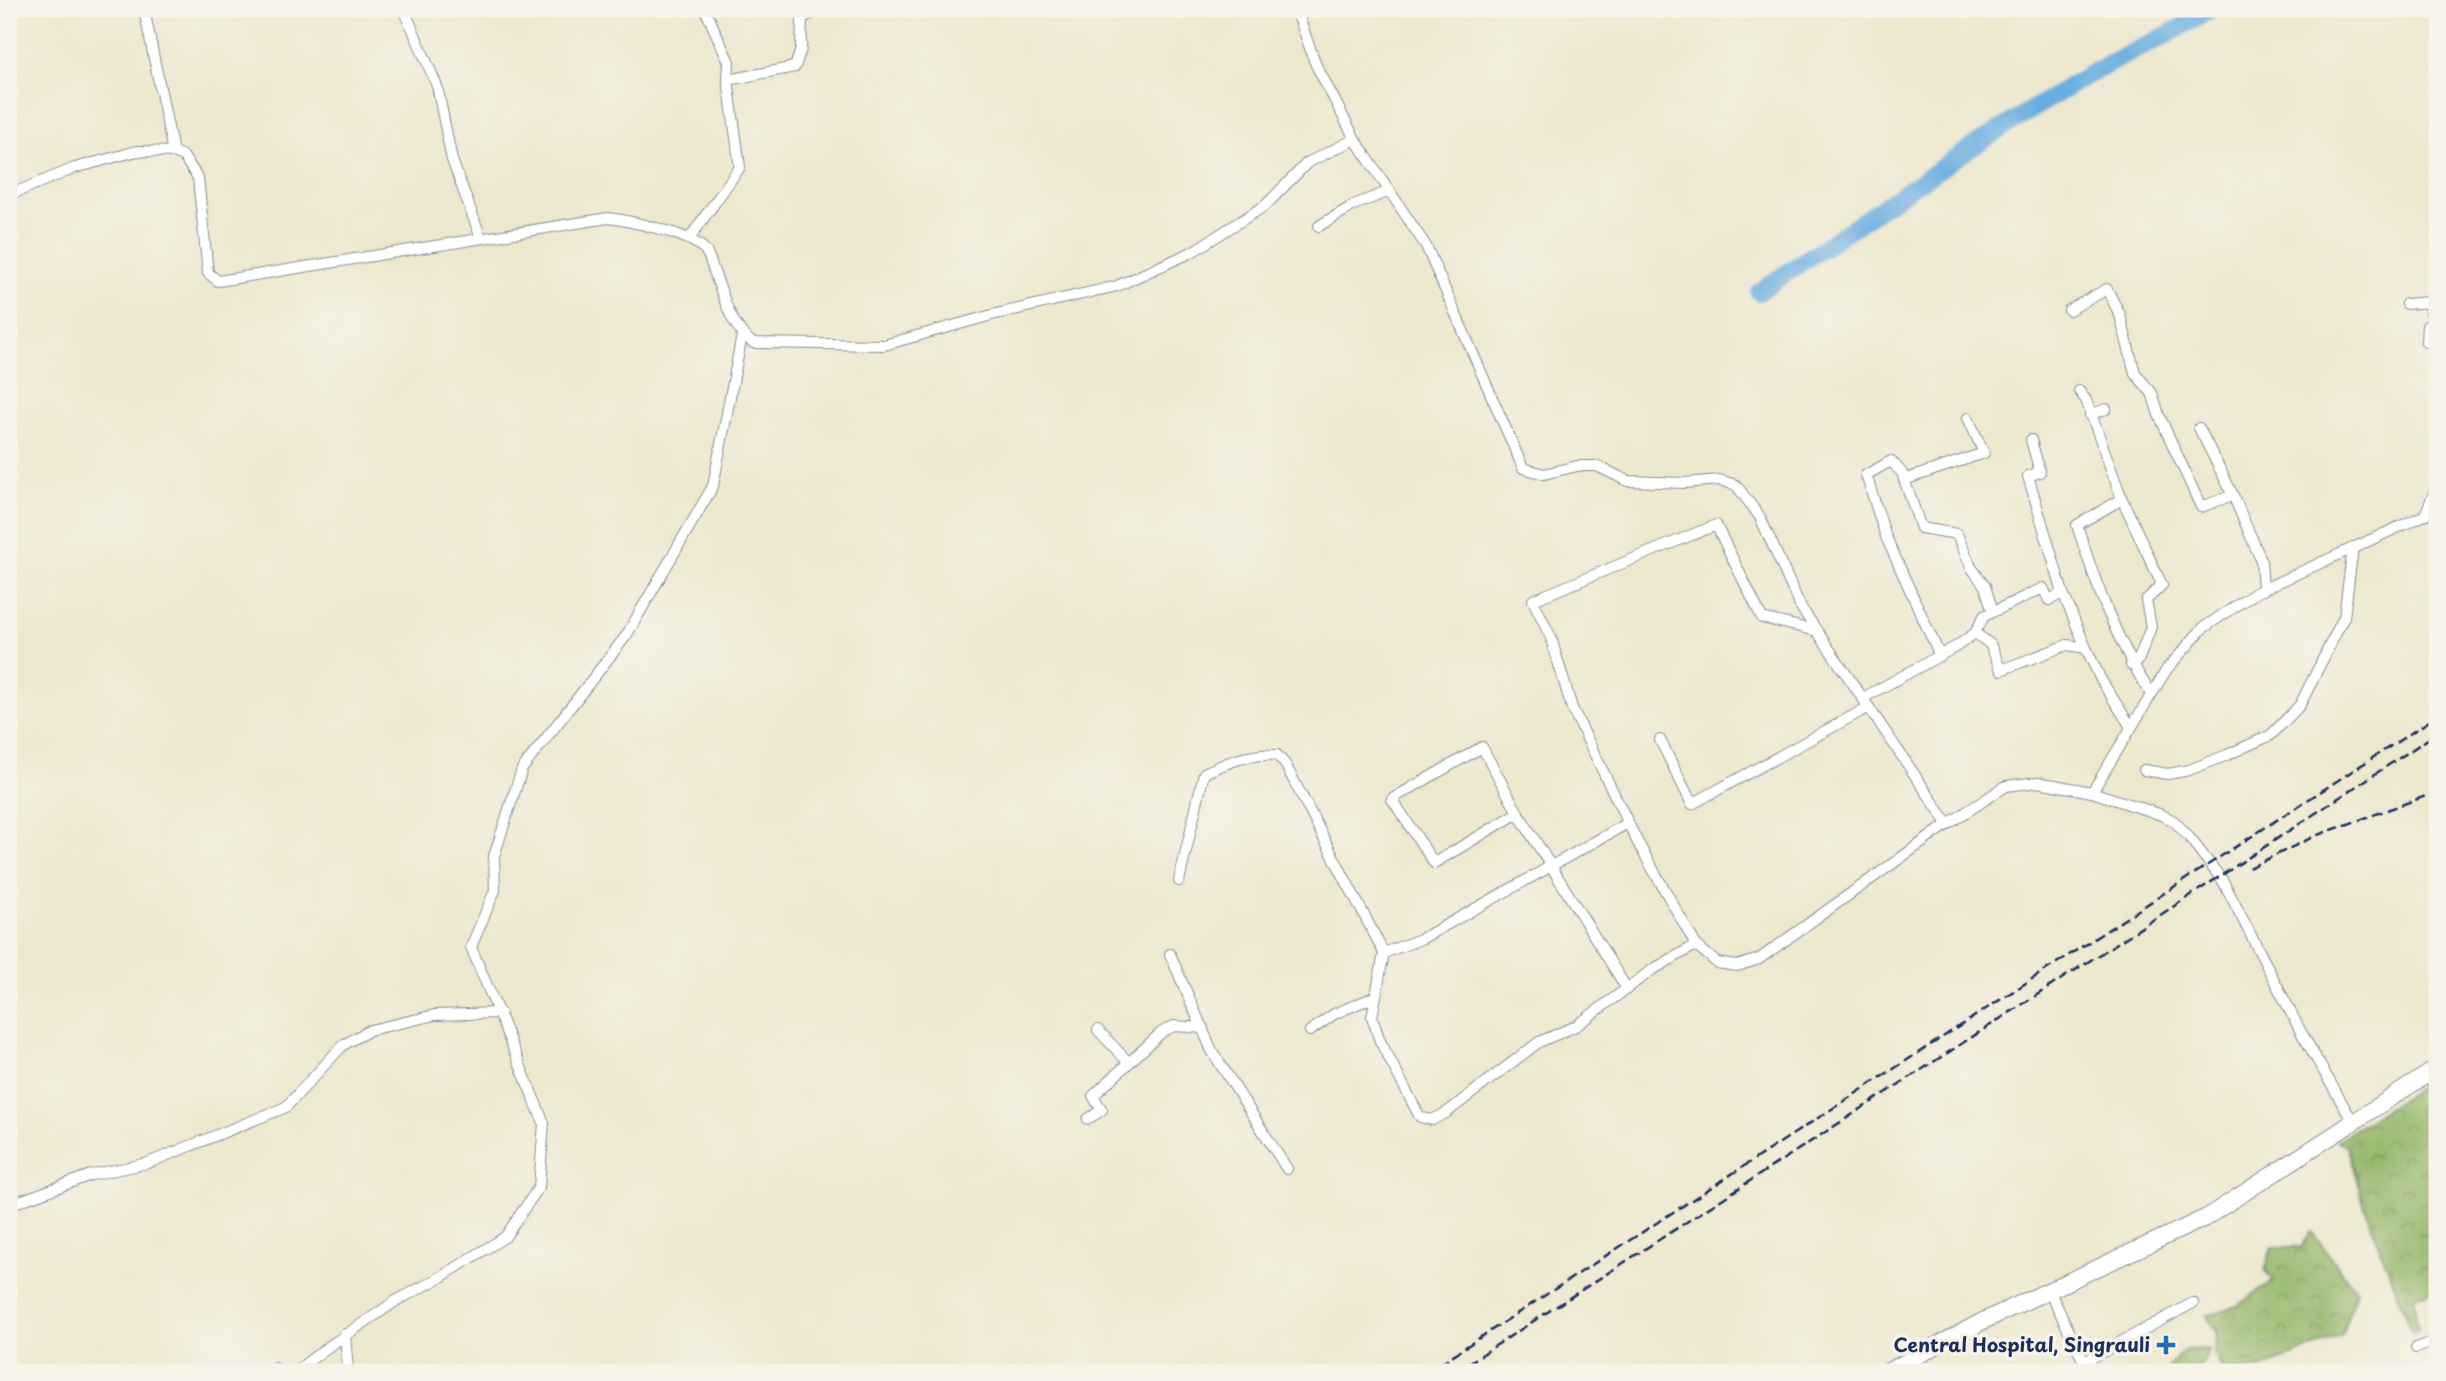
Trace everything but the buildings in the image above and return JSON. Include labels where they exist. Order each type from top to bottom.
[{"type":"main road","points":[[1887,1372],[1983,1321],[2205,1218],[2433,1071]]},
{"type":"street","points":[[144,9],[173,152]]},
{"type":"street","points":[[404,9],[437,86],[452,160],[481,238]]},
{"type":"street","points":[[690,239],[740,167],[728,80],[729,62],[705,9]]},
{"type":"street","points":[[728,80],[795,67],[801,50],[802,18],[822,9]]},
{"type":"street","points":[[1296,9],[1315,65],[1355,139],[1426,246],[1523,468],[1544,474],[1577,466],[1597,466],[1628,481],[1685,483],[1719,480],[1736,485],[1760,517],[1800,606],[1948,824]]},
{"type":"street","points":[[9,195],[75,168],[137,150],[173,152],[183,156],[198,178],[208,273],[218,281],[608,218],[629,220],[690,239],[706,250],[742,335],[753,343],[884,345],[992,315],[1117,286],[1192,252],[1266,205],[1307,163],[1355,139]]},
{"type":"street","points":[[1319,226],[1356,204],[1390,191]]},
{"type":"street","points":[[2069,310],[2107,289],[2120,315],[2135,373],[2152,393],[2159,415],[2202,507],[2233,495]]},
{"type":"street","points":[[2406,304],[2428,302],[2436,323],[2427,326],[2426,342]]},
{"type":"street","points":[[295,1372],[345,1334],[396,1301],[505,1237],[539,1187],[544,1123],[471,947],[495,890],[494,856],[522,769],[626,636],[713,486],[742,335]]},
{"type":"street","points":[[2079,391],[2085,400],[2122,499],[2162,586],[2146,600],[2151,628],[2138,661],[2132,664]]},
{"type":"street","points":[[2090,415],[2106,409]]},
{"type":"street","points":[[1904,480],[1984,453],[1968,418]]},
{"type":"street","points":[[2199,428],[2233,495],[2261,560],[2263,590]]},
{"type":"street","points":[[2031,440],[2040,472],[2028,476],[2063,593],[2101,680],[2131,727]]},
{"type":"street","points":[[1940,656],[1886,537],[1866,475],[1891,461],[1902,473],[1921,528],[1957,534],[1971,567],[1985,586],[1992,608]]},
{"type":"street","points":[[2092,792],[2167,669],[2203,628],[2263,590],[2425,515],[2437,486]]},
{"type":"street","points":[[2122,499],[2077,524],[2111,623],[2151,694]]},
{"type":"street","points":[[1817,631],[1762,618],[1716,525],[1533,600],[1551,638],[1572,708],[1628,823],[1696,945],[1717,962],[1737,965],[1759,959],[1948,824],[2006,786],[2038,782],[2092,792],[2175,821],[2189,837],[2223,881],[2301,1032],[2353,1122]]},
{"type":"street","points":[[2144,770],[2168,774],[2189,770],[2227,755],[2271,734],[2300,705],[2344,617],[2353,547]]},
{"type":"street","points":[[1660,740],[1692,804],[1866,703],[1940,656],[1975,633],[1984,616],[2043,588],[2049,600],[2063,593]]},
{"type":"street","points":[[1975,633],[1990,644],[2001,670],[2067,645],[2086,648]]},
{"type":"street","points":[[1518,813],[1434,863],[1392,799],[1482,747],[1518,813],[1627,989]]},
{"type":"street","points":[[1179,881],[1204,773],[1228,762],[1259,753],[1277,755],[1285,764],[1384,953],[1372,1017],[1380,1041],[1420,1117],[1432,1120],[1446,1113],[1539,1042],[1576,1026],[1652,970],[1696,945]]},
{"type":"street","points":[[1384,953],[1423,938],[1628,823]]},
{"type":"street","points":[[1170,954],[1212,1051],[1287,1169]]},
{"type":"street","points":[[1310,1031],[1334,1014],[1376,996]]},
{"type":"street","points":[[9,1205],[90,1175],[148,1163],[286,1107],[343,1045],[370,1030],[435,1016],[500,1013]]},
{"type":"street","points":[[1088,1119],[1102,1110],[1093,1096],[1162,1032],[1174,1026],[1203,1028]]},
{"type":"street","points":[[1098,1030],[1129,1063]]},
{"type":"street","points":[[2433,1071],[2437,1097]]},
{"type":"street","points":[[2049,1290],[2089,1372]]},
{"type":"street","points":[[2084,1362],[2193,1303]]},
{"type":"street","points":[[345,1334],[348,1370],[345,1372]]},
{"type":"street","points":[[2416,1348],[2437,1340]]},
{"type":"street","points":[[257,1372],[274,1368],[283,1372]]},
{"type":"green space","points":[[2426,1083],[2437,1116],[2437,1205],[2432,1209],[2437,1244],[2437,1290],[2413,1296],[2418,1330],[2412,1333],[2365,1207],[2347,1146],[2337,1141]]},
{"type":"green space","points":[[2311,1231],[2356,1291],[2341,1336],[2260,1369],[2224,1372],[2214,1354],[2217,1335],[2207,1315],[2237,1306],[2274,1280],[2265,1271],[2272,1247],[2302,1247]]},
{"type":"green space","points":[[2209,1349],[2199,1372],[2170,1372],[2169,1365],[2185,1350]]},
{"type":"waterway","points":[[1759,292],[1918,183],[2039,105],[2211,9]]},
{"type":"railway","points":[[1427,1372],[2437,716]]},
{"type":"railway","points":[[1455,1372],[2437,733]]},
{"type":"railway","points":[[2249,868],[2315,836],[2437,792]]},
{"type":"place","name":"Central Hospital, Singrauli","points":[[2166,1345]]}]
